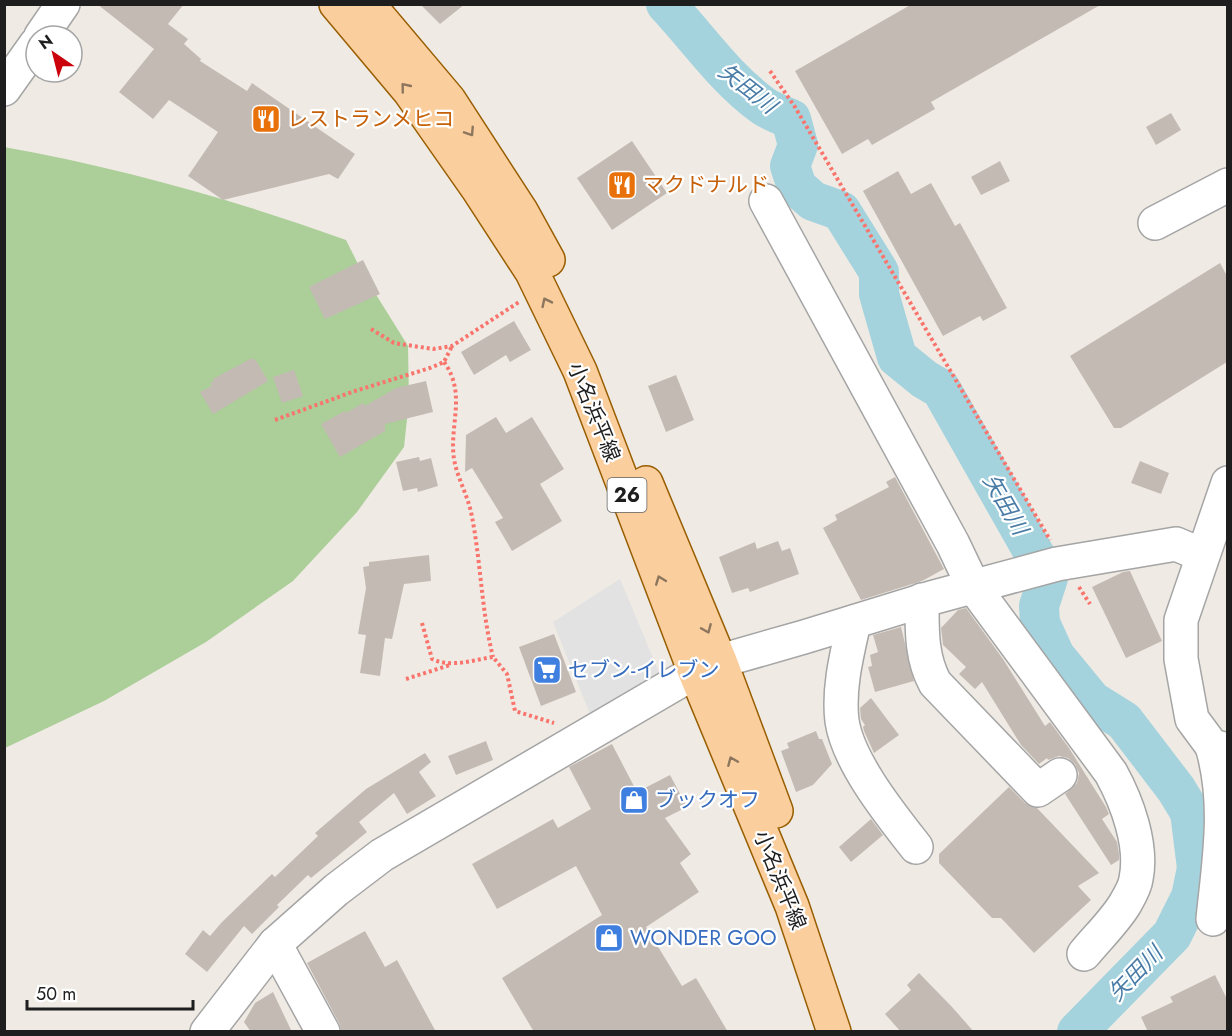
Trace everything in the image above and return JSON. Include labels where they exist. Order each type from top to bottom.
[{"type":"main road","name":"小名浜平線","points":[[336,4],[410,92],[478,189],[532,272],[580,371],[708,667],[858,1032]]},
{"type":"main road","name":"小名浜平線","points":[[368,4],[449,100],[520,211],[566,291],[708,667],[834,1032]]},
{"type":"street","points":[[49,24],[63,4]]},
{"type":"street","points":[[4,89],[24,61]]},
{"type":"street","points":[[1155,222],[1227,185]]},
{"type":"street","points":[[765,201],[953,543],[1123,794],[1129,812],[1138,864],[1136,881],[1124,906],[1084,954]]},
{"type":"street","points":[[1213,919],[1224,794],[1219,768],[1220,748],[1192,719],[1181,659],[1181,620],[1227,483]]},
{"type":"street","points":[[207,1032],[275,944],[336,890],[382,855],[579,739],[708,667],[922,600],[1060,563],[1176,544],[1202,555]]},
{"type":"street","points":[[922,600],[922,643],[927,669],[935,684],[1038,790],[1060,775]]},
{"type":"street","points":[[854,622],[842,686],[842,722],[864,775],[916,847]]},
{"type":"street","points":[[275,944],[322,1032]]},
{"type":"path","points":[[770,71],[795,106],[1060,563],[1090,604]]},
{"type":"path","points":[[371,329],[394,343],[433,349],[452,346],[539,288]]},
{"type":"path","points":[[275,420],[355,391],[430,368],[444,362],[452,346]]},
{"type":"path","points":[[444,362],[450,370],[457,393],[454,462],[470,510],[477,546],[488,638],[493,657],[507,674],[515,711],[570,730],[579,739]]},
{"type":"path","points":[[422,623],[432,659],[454,663]]},
{"type":"path","points":[[406,679],[454,663],[493,657]]},
{"type":"green space","points":[[4,147],[48,155],[177,186],[346,240],[362,272],[408,346],[409,401],[404,447],[357,512],[293,581],[206,642],[104,701],[5,748]]},
{"type":"shaded area","points":[[620,579],[661,677],[590,714],[553,622]]},
{"type":"building","points":[[97,4],[184,4],[168,24],[188,39],[184,44],[201,59],[200,61],[247,91],[252,83],[355,154],[338,179],[329,174],[223,200],[188,176],[218,132],[169,100],[153,119],[119,92],[154,49]]},
{"type":"building","points":[[420,4],[465,4],[440,24]]},
{"type":"building","points":[[912,4],[1102,4],[931,102],[935,109],[872,145],[868,139],[842,154],[795,71]]},
{"type":"building","points":[[1171,113],[1181,130],[1156,145],[1146,127]]},
{"type":"building","name":"マクドナルド","points":[[632,141],[667,193],[612,230],[577,178]]},
{"type":"building","points":[[1000,161],[1010,181],[981,195],[971,177]]},
{"type":"building","points":[[898,171],[911,194],[931,183],[955,226],[960,223],[1007,308],[983,321],[980,316],[943,336],[863,191]]},
{"type":"building","points":[[363,260],[380,294],[325,319],[309,287]]},
{"type":"building","points":[[1220,263],[1227,276],[1227,362],[1121,428],[1114,428],[1070,356]]},
{"type":"building","points":[[514,321],[531,350],[510,362],[506,355],[474,375],[461,352]]},
{"type":"building","points":[[252,358],[253,361],[255,359],[268,381],[213,414],[200,392],[212,386],[210,383],[214,381],[213,379]]},
{"type":"building","points":[[294,370],[303,396],[282,403],[273,377]]},
{"type":"building","points":[[676,375],[694,420],[666,432],[648,386]]},
{"type":"building","points":[[426,381],[433,412],[385,424],[385,431],[340,457],[321,424],[363,403],[365,406],[396,388]]},
{"type":"building","points":[[496,417],[506,433],[532,417],[564,469],[540,484],[562,521],[512,551],[495,522],[503,518],[472,468],[465,472],[466,435]]},
{"type":"building","points":[[419,457],[420,461],[431,458],[438,486],[418,492],[417,488],[403,491],[396,462]]},
{"type":"building","points":[[1140,461],[1169,473],[1161,494],[1131,483]]},
{"type":"building","points":[[895,477],[944,569],[922,581],[861,600],[823,528],[837,520],[835,515],[889,487],[886,482]]},
{"type":"building","points":[[778,541],[782,551],[790,548],[799,574],[750,592],[748,588],[732,593],[719,557],[755,542],[757,549]]},
{"type":"building","points":[[429,555],[431,581],[404,584],[392,639],[385,638],[380,676],[360,673],[366,635],[358,634],[366,588],[363,567],[369,566],[369,562]]},
{"type":"building","points":[[1130,571],[1162,641],[1126,658],[1092,587]]},
{"type":"building","points":[[966,608],[1003,659],[1045,726],[1050,722],[1069,748],[1106,807],[1109,814],[1102,819],[1117,842],[1119,854],[1119,860],[1111,865],[1065,794],[1077,783],[1079,773],[1075,764],[1068,758],[1059,756],[1048,760],[1047,758],[1039,764],[1021,745],[982,682],[975,689],[959,674],[966,667],[943,645],[941,628],[958,610]]},
{"type":"building","points":[[901,627],[914,681],[875,692],[868,667],[872,666],[870,655],[878,652],[873,635]]},
{"type":"building","name":"セブン-イレブン","points":[[554,634],[576,692],[541,706],[519,647]]},
{"type":"building","points":[[871,698],[899,735],[874,753],[864,731],[865,725],[861,719],[860,708]]},
{"type":"building","points":[[816,731],[819,739],[822,739],[832,764],[813,785],[796,792],[781,751],[789,748],[787,743]]},
{"type":"building","points":[[486,741],[493,760],[456,775],[448,756]]},
{"type":"building","points":[[612,744],[637,792],[670,775],[687,807],[665,818],[691,854],[680,863],[699,892],[646,927],[682,986],[696,978],[728,1032],[534,1032],[502,978],[602,915],[576,866],[497,909],[472,864],[553,819],[558,828],[591,809],[569,767]]},
{"type":"building","points":[[425,753],[431,762],[419,772],[436,796],[407,814],[394,793],[359,822],[367,832],[311,878],[308,875],[277,905],[279,907],[252,934],[244,926],[207,972],[185,954],[203,930],[210,936],[272,874],[275,877],[318,836],[315,833],[366,789]]},
{"type":"building","points":[[1009,787],[1025,803],[1037,808],[1099,873],[1078,886],[1091,900],[1034,953],[1001,918],[992,918],[939,863],[939,854]]},
{"type":"building","points":[[871,819],[883,835],[851,862],[839,847]]},
{"type":"building","points":[[365,931],[385,967],[397,960],[436,1032],[342,1032],[307,963]]},
{"type":"building","points":[[919,973],[974,1032],[901,1032],[885,1014],[911,990],[907,985]]},
{"type":"building","points":[[1215,975],[1227,999],[1227,1032],[1148,1032],[1141,1017],[1173,1002],[1170,997]]},
{"type":"building","points":[[273,992],[292,1032],[251,1032],[244,1022],[255,1003]]},
{"type":"waterway","name":"矢田川","points":[[666,4],[723,70],[748,94],[768,109],[791,119],[798,145],[790,166],[797,187],[813,201],[841,211],[879,272],[879,294],[897,357],[924,379],[941,389],[1048,578],[1039,606],[1040,623],[1055,656],[1092,701],[1124,721],[1176,789],[1190,812],[1197,868],[1191,897],[1172,935],[1077,1032]]},
{"type":"place","name":"レストランメヒコ","points":[[266,119]]},
{"type":"place","name":"マクドナルド","points":[[622,185]]},
{"type":"place","name":"セブン-イレブン","points":[[547,670]]},
{"type":"place","name":"ブックオフ","points":[[634,800]]},
{"type":"place","name":"WONDER GOO","points":[[609,938]]}]
